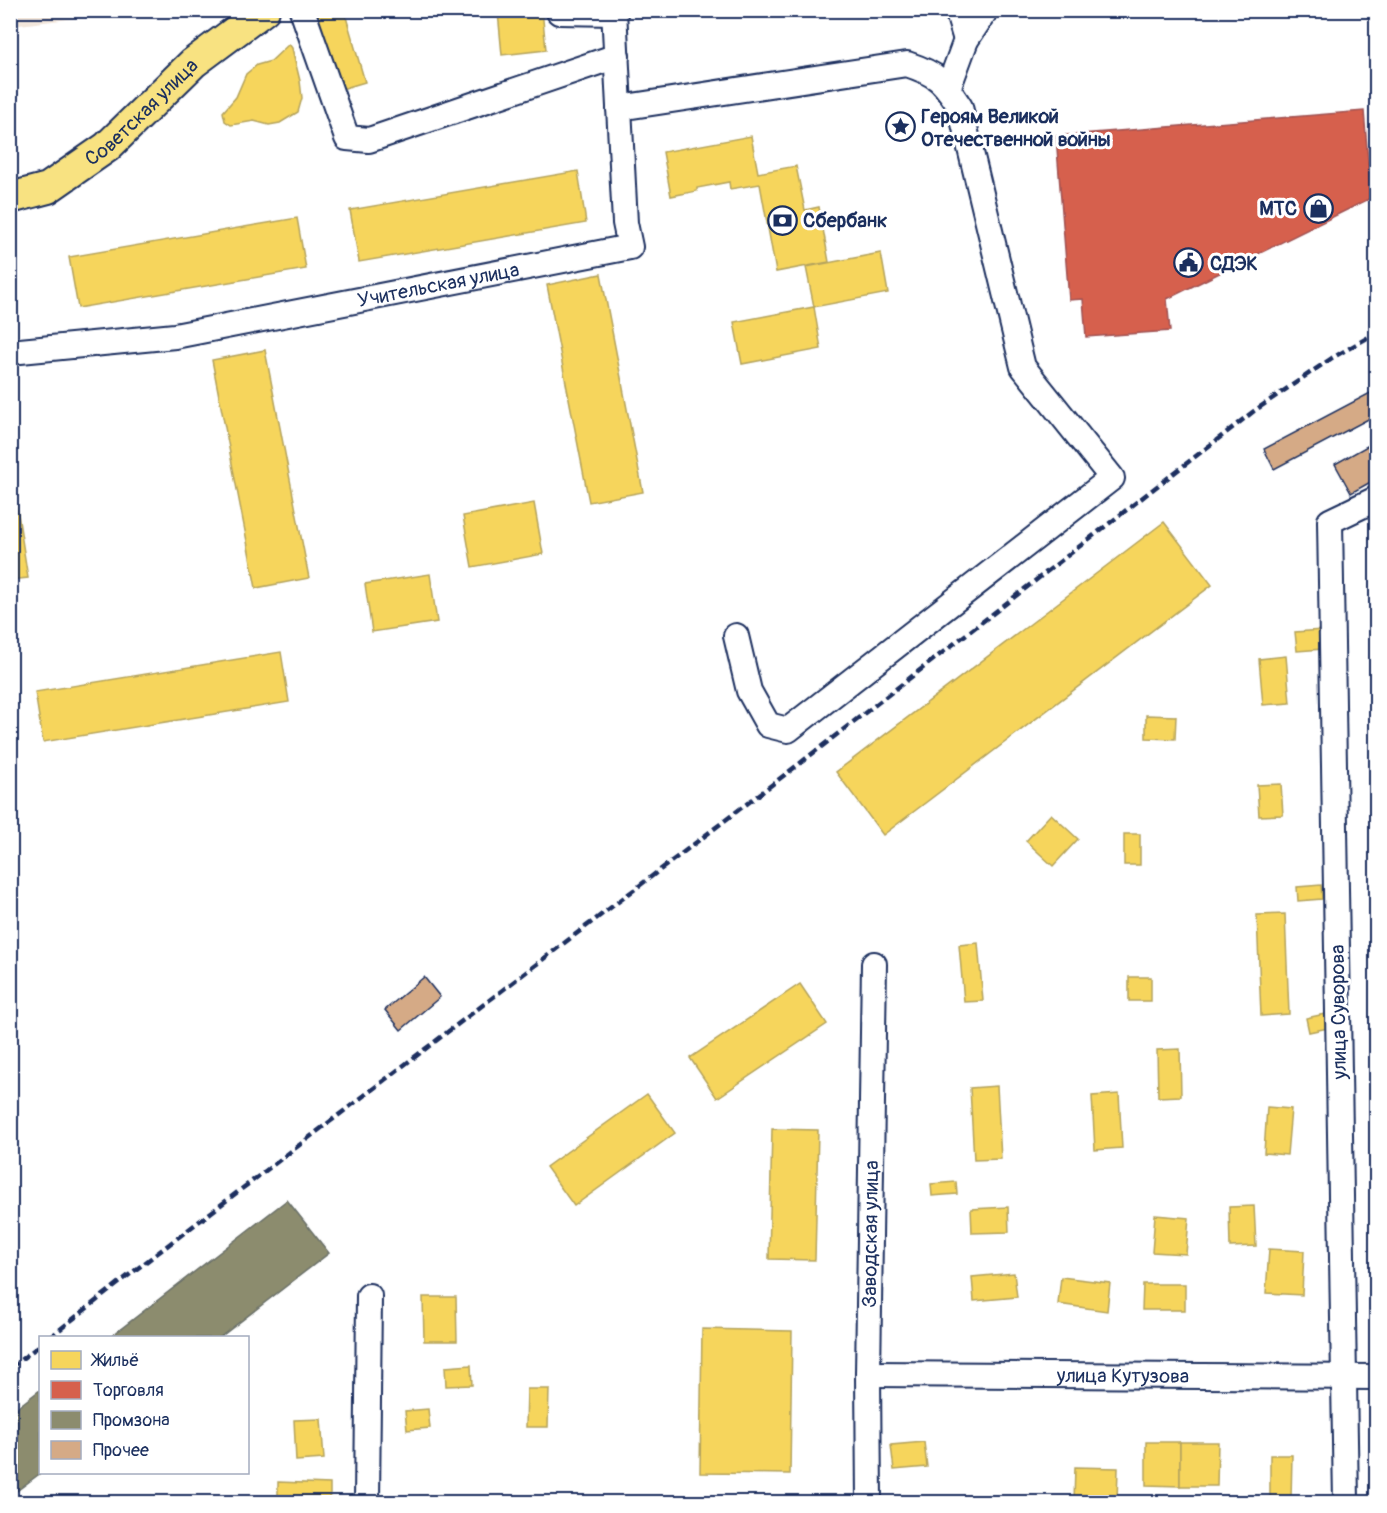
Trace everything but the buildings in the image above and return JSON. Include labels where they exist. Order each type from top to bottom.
[{"type":"main road","name":"Советская улица","points":[[10,198],[48,188],[107,147],[193,63],[264,10]]},
{"type":"street","points":[[302,10],[346,138],[369,140],[617,56]]},
{"type":"street","points":[[957,10],[966,40]]},
{"type":"street","points":[[948,89],[966,40],[986,10]]},
{"type":"street","points":[[559,12],[615,11]]},
{"type":"street","name":"Учительская улица","points":[[10,352],[175,336],[630,247],[625,223],[615,11]]},
{"type":"street","points":[[619,108],[908,64],[935,75],[960,107],[1023,367],[1112,478],[788,730],[768,725],[749,690],[736,636]]},
{"type":"street","name":"улица Суворова","points":[[1346,1503],[1330,521],[1377,500]]},
{"type":"street","name":"Заводская улица","points":[[869,1503],[868,1374],[874,964]]},
{"type":"street","points":[[367,1503],[369,1296]]},
{"type":"street","name":"улица Кутузова","points":[[868,1374],[1377,1377]]},
{"type":"shaded area","points":[[11,10],[136,10],[136,11],[11,26]]},
{"type":"railway","points":[[52,1336],[799,764],[1254,411],[1332,358],[1376,333]]},
{"type":"railway","points":[[10,1368],[39,1346]]},
{"type":"place","name":"Героям Великой Отечественной войны","points":[[900,127]]},
{"type":"place","name":"МТС","points":[[1318,208]]},
{"type":"place","name":"Сбербанк","points":[[782,220]]},
{"type":"place","name":"СДЭК","points":[[1189,263]]}]
